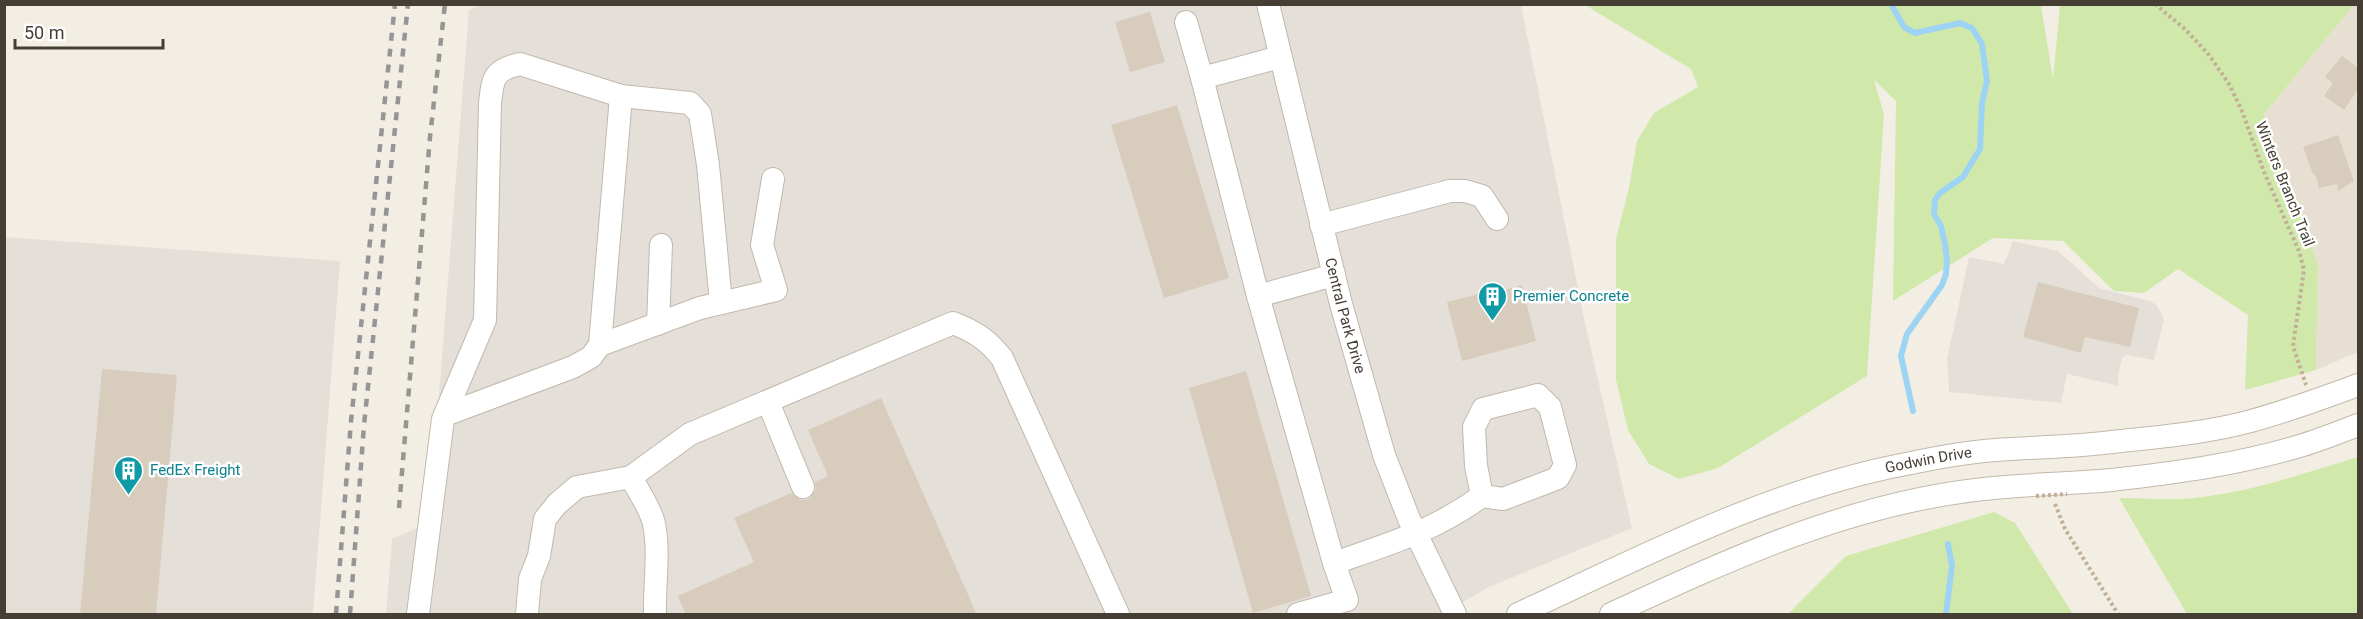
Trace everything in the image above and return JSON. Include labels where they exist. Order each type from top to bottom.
[{"type":"street","name":"Central Park Drive","points":[[1268,4],[1321,225],[1384,455],[1417,535],[1455,615]]},
{"type":"street","points":[[1186,22],[1258,296],[1334,563],[1347,600],[1298,615]]},
{"type":"street","points":[[1202,78],[1280,57]]},
{"type":"street","points":[[418,615],[445,415],[485,320],[490,103],[493,80],[504,67],[520,64],[621,96],[690,103],[700,114],[708,165],[721,303]]},
{"type":"street","points":[[445,415],[573,367],[591,357],[600,345],[621,96]]},
{"type":"street","points":[[600,345],[700,308],[776,290],[762,245],[773,179]]},
{"type":"street","points":[[1321,225],[1450,191],[1465,191],[1482,196],[1497,219]]},
{"type":"street","points":[[658,324],[661,245]]},
{"type":"street","points":[[1258,296],[1334,275]]},
{"type":"street","points":[[527,615],[530,579],[539,556],[545,519],[557,504],[576,487],[631,477],[690,434],[953,323],[972,331],[990,343],[1002,358],[1118,615]]},
{"type":"street","name":"Godwin Drive","points":[[1518,615],[1715,524],[1776,500],[1839,480],[1903,464],[1969,453],[2114,442],[2250,421],[2358,385]]},
{"type":"street","points":[[1334,563],[1417,535],[1457,514],[1482,496],[1503,499],[1558,478],[1565,465],[1550,406],[1538,395],[1483,408],[1474,427],[1476,466],[1482,496]]},
{"type":"street","points":[[768,402],[803,488]]},
{"type":"street","points":[[1611,615],[1731,559],[1800,532],[1844,518],[1921,500],[1983,489],[2050,491],[2254,458],[2303,445],[2358,425]]},
{"type":"street","points":[[631,477],[654,522],[656,615]]},
{"type":"street","points":[[539,556],[543,580],[540,615]]},
{"type":"path","name":"Winters Branch Trail","points":[[2155,4],[2185,29],[2209,55],[2229,84],[2299,251],[2304,278],[2293,346],[2311,402]]},
{"type":"path","points":[[2050,491],[2065,529],[2118,615]]},
{"type":"shaded area","points":[[482,4],[1521,5],[1585,323],[1632,528],[1489,587],[1442,614],[386,614],[392,539],[429,523],[469,10]]},
{"type":"shaded area","points":[[2354,5],[2358,5],[2358,352],[2316,370],[2318,265],[2264,114]]},
{"type":"shaded area","points":[[4,237],[340,261],[313,614],[5,614]]},
{"type":"shaded area","points":[[2013,241],[2058,251],[2099,288],[2150,301],[2157,305],[2164,319],[2154,360],[2127,355],[2122,358],[2118,375],[2119,386],[2067,374],[2061,403],[1949,392],[1947,359],[1969,257],[2004,264]]},
{"type":"green space","points":[[1585,5],[2041,5],[2053,79],[2060,5],[2354,5],[2264,114],[2318,265],[2316,370],[2245,390],[2248,315],[2178,269],[2144,293],[2114,291],[2063,241],[1993,238],[1893,301],[1896,101],[1874,80],[1884,114],[1867,376],[1718,468],[1679,479],[1649,464],[1628,430],[1616,380],[1616,239],[1629,188],[1637,141],[1654,113],[1698,87],[1691,69]]},
{"type":"green space","points":[[2358,457],[2358,614],[2187,614],[2119,498],[2182,499],[2222,494],[2281,480]]},
{"type":"green space","points":[[1994,512],[2015,523],[2073,614],[1788,614],[1846,556]]},
{"type":"building","points":[[1150,12],[1165,62],[1130,72],[1115,22]]},
{"type":"building","points":[[2342,56],[2358,68],[2358,89],[2344,110],[2324,96],[2333,83],[2325,77]]},
{"type":"building","points":[[1177,105],[1229,278],[1164,298],[1111,125]]},
{"type":"building","points":[[2338,135],[2354,181],[2338,191],[2337,184],[2319,188],[2303,147]]},
{"type":"building","points":[[2038,282],[2139,308],[2130,347],[2085,337],[2081,353],[2023,337]]},
{"type":"building","name":"Premier Concrete","points":[[1522,285],[1536,341],[1462,361],[1447,302],[1479,294],[1480,297]]},
{"type":"building","name":"FedEx Freight","points":[[102,369],[177,375],[156,615],[80,615]]},
{"type":"building","points":[[1246,371],[1311,596],[1253,613],[1189,388]]},
{"type":"building","points":[[881,398],[977,615],[686,615],[678,596],[754,562],[734,518],[791,493],[801,500],[809,499],[816,489],[815,482],[828,476],[808,430]]},
{"type":"waterway","points":[[1891,4],[1904,27],[1915,33],[1960,23],[1972,28],[1982,44],[1987,81],[1982,103],[1980,149],[1963,177],[1940,193],[1935,200],[1934,214],[1941,226],[1945,244],[1946,274],[1942,285],[1907,334],[1901,356],[1913,411]]},
{"type":"waterway","points":[[1946,614],[1952,566],[1948,544]]},
{"type":"railway","points":[[336,614],[351,421],[395,4]]},
{"type":"railway","points":[[350,614],[364,425],[408,4]]},
{"type":"railway","points":[[399,508],[430,137],[445,4]]},
{"type":"place","name":"Premier Concrete","points":[[1492,322]]},
{"type":"place","name":"FedEx Freight","points":[[129,496]]}]
